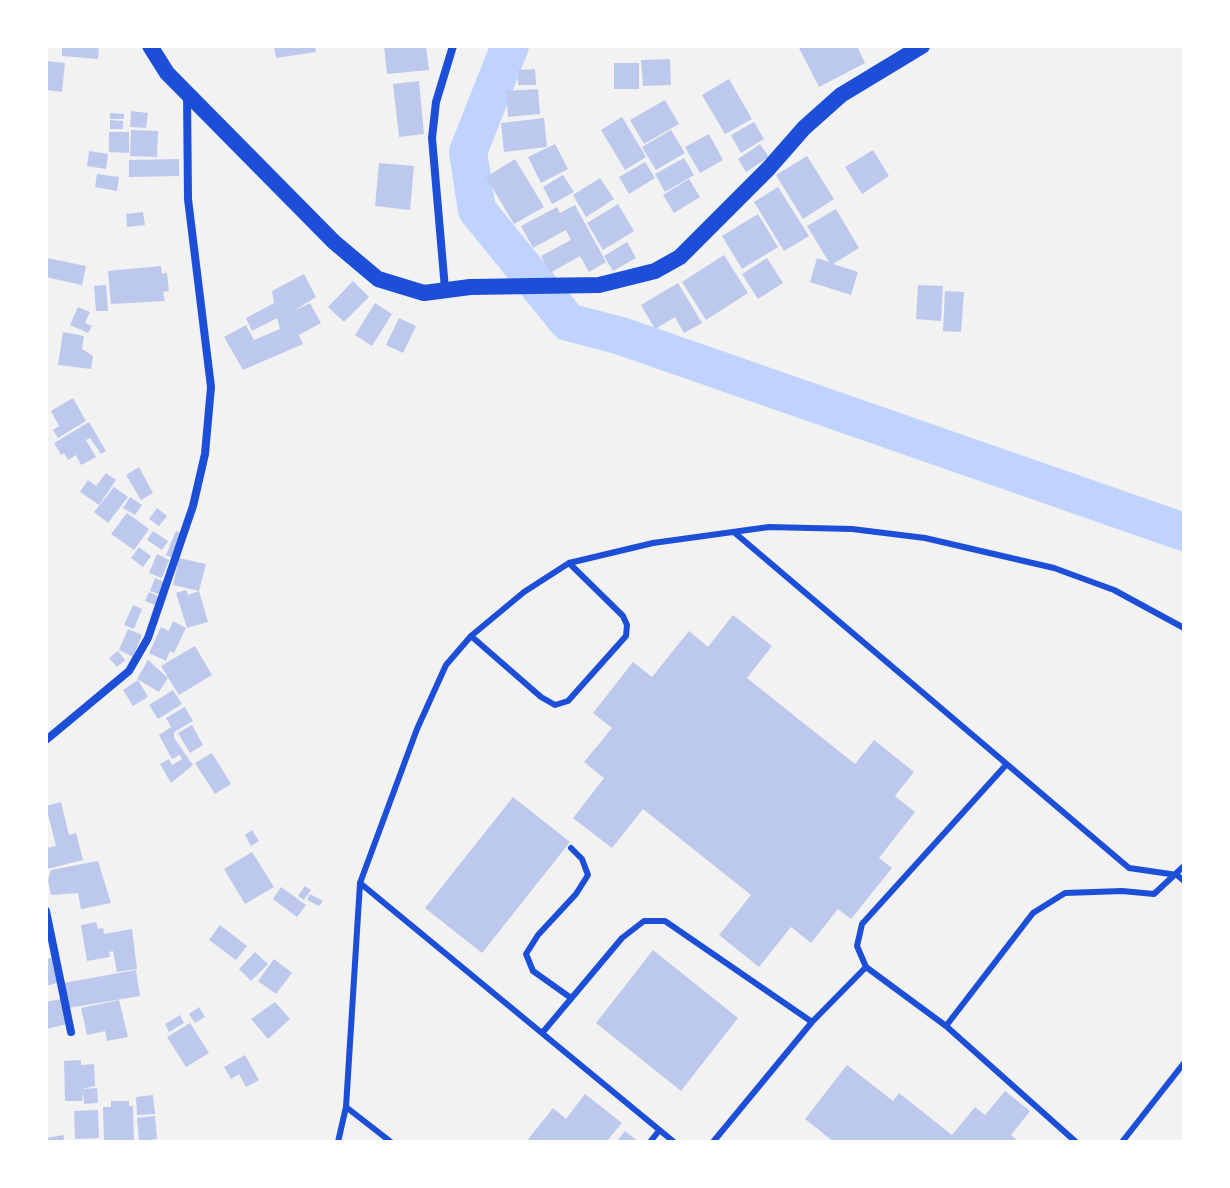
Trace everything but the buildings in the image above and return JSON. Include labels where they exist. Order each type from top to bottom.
[{"type":"main road","points":[[150,46],[187,93],[358,264],[378,279],[424,293],[470,287],[599,285],[630,280],[680,257],[768,169],[804,128],[841,95],[922,46]]},
{"type":"street","points":[[445,290],[432,138],[436,102],[453,46]]},
{"type":"street","points":[[46,740],[129,671],[148,638],[193,506],[205,454],[211,387],[188,199],[187,93]]},
{"type":"street","points":[[46,911],[71,1032]]},
{"type":"lane","points":[[338,1142],[346,1107],[360,883],[417,729],[446,665],[471,636],[524,592],[569,563],[653,543],[769,527],[852,529],[962,545],[1054,568],[1114,590],[1184,628]]},
{"type":"lane","points":[[735,533],[1129,868],[1177,875],[1184,881]]},
{"type":"lane","points":[[471,636],[541,697],[555,705],[568,701],[626,636],[627,625],[623,616],[569,563]]},
{"type":"lane","points":[[1006,765],[862,924],[857,946],[866,967],[946,1026],[1076,1142]]},
{"type":"lane","points":[[571,848],[582,859],[588,875],[526,954],[533,971],[571,998]]},
{"type":"lane","points":[[946,1026],[1033,913],[1065,893],[1122,891],[1154,894],[1184,866]]},
{"type":"lane","points":[[360,883],[543,1032],[658,1132],[674,1142]]},
{"type":"lane","points":[[543,1032],[622,938],[644,921],[665,921],[812,1022]]},
{"type":"lane","points":[[713,1142],[812,1022],[866,967]]},
{"type":"lane","points":[[1122,1142],[1184,1063]]},
{"type":"lane","points":[[346,1107],[391,1142]]},
{"type":"lane","points":[[650,1142],[658,1132]]},
{"type":"waterway","points":[[510,46],[468,152],[477,210],[568,322],[621,336],[1184,532]]}]
